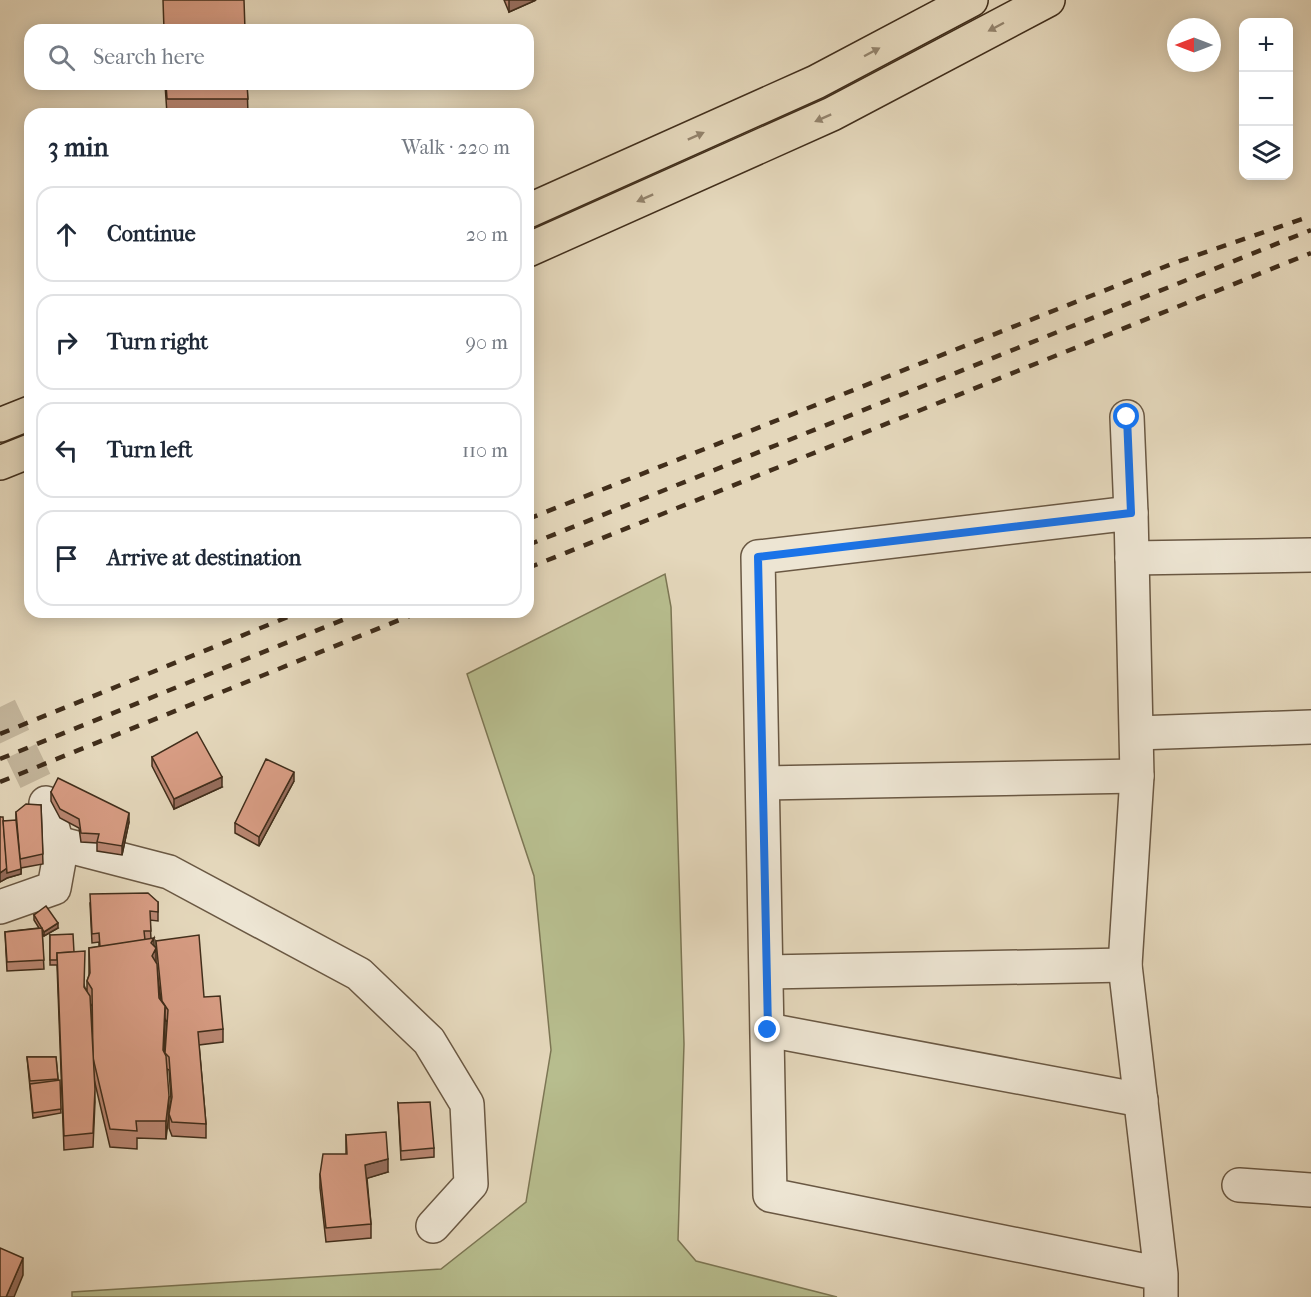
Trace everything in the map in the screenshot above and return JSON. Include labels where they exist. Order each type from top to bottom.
[{"type":"main road","points":[[534,209],[816,82],[971,0]]},
{"type":"main road","points":[[534,247],[832,114],[1048,0]]},
{"type":"main road","points":[[0,425],[24,415]]},
{"type":"main road","points":[[0,463],[24,454]]},
{"type":"street","points":[[1127,417],[1131,513],[1137,776],[1125,965],[1161,1285],[771,1195],[758,557],[1131,513]]},
{"type":"street","points":[[1132,558],[1311,555]]},
{"type":"street","points":[[1137,733],[1311,727]]},
{"type":"street","points":[[764,783],[1137,776]]},
{"type":"street","points":[[0,907],[54,888],[60,855],[46,803]]},
{"type":"street","points":[[57,843],[169,872],[359,974],[429,1041],[467,1104],[471,1184],[433,1226]]},
{"type":"street","points":[[767,972],[1125,965]]},
{"type":"street","points":[[768,1030],[1140,1100]]},
{"type":"street","points":[[1239,1185],[1311,1190]]},
{"type":"green space","points":[[665,574],[671,607],[684,1044],[678,1240],[696,1261],[837,1297],[72,1297],[72,1292],[441,1269],[526,1202],[551,1050],[534,876],[467,674]]},
{"type":"building","points":[[163,0],[244,0],[245,24],[164,24]]},
{"type":"building","points":[[166,90],[247,90],[248,99],[167,99]]},
{"type":"building","points":[[197,732],[222,777],[174,799],[152,757]]},
{"type":"building","points":[[266,759],[294,772],[259,837],[235,823]]},
{"type":"building","points":[[58,778],[129,813],[122,846],[97,842],[99,834],[81,833],[79,819],[60,809],[51,792]]},
{"type":"building","points":[[26,804],[41,805],[43,854],[20,859],[16,812]]},
{"type":"building","points":[[0,817],[3,817],[7,868],[0,873]]},
{"type":"building","points":[[16,820],[21,869],[7,873],[3,821]]},
{"type":"building","points":[[148,893],[158,902],[158,912],[150,911],[151,931],[144,931],[145,940],[100,947],[99,933],[92,934],[90,894]]},
{"type":"building","points":[[46,906],[58,923],[44,932],[34,915]]},
{"type":"building","points":[[42,928],[44,960],[7,962],[5,932]]},
{"type":"building","points":[[73,934],[74,952],[57,953],[57,960],[50,960],[50,935]]},
{"type":"building","points":[[199,935],[204,997],[220,996],[223,1029],[198,1032],[206,1124],[172,1122],[169,1114],[172,1097],[169,1057],[165,1053],[168,1010],[162,1001],[156,941]]},
{"type":"building","points":[[154,938],[151,943],[156,948],[152,956],[157,964],[159,998],[165,1006],[163,1050],[166,1056],[169,1096],[166,1121],[136,1121],[137,1131],[110,1129],[93,1058],[92,989],[87,981],[90,973],[89,948]]},
{"type":"building","points":[[85,951],[84,987],[90,996],[95,1089],[93,1133],[64,1136],[57,953]]},
{"type":"building","points":[[27,1057],[56,1057],[58,1079],[30,1081]]},
{"type":"building","points":[[60,1080],[61,1109],[33,1113],[30,1084]]},
{"type":"building","points":[[430,1102],[434,1148],[401,1151],[398,1103]]},
{"type":"building","points":[[386,1132],[388,1159],[365,1165],[371,1224],[326,1228],[320,1174],[323,1154],[347,1154],[346,1135]]},
{"type":"building","points":[[0,1248],[23,1258],[6,1297],[0,1297]]},
{"type":"tunnel","points":[[0,707],[46,803]]},
{"type":"railway","points":[[534,517],[1174,263],[1311,216]]},
{"type":"railway","points":[[534,543],[1311,230]]},
{"type":"railway","points":[[534,566],[1311,253]]},
{"type":"railway","points":[[0,734],[285,618]]},
{"type":"railway","points":[[0,759],[347,618]]},
{"type":"railway","points":[[0,782],[404,618]]},
{"type":"route","points":[[768,1030],[758,557],[1131,513],[1127,417]]}]
